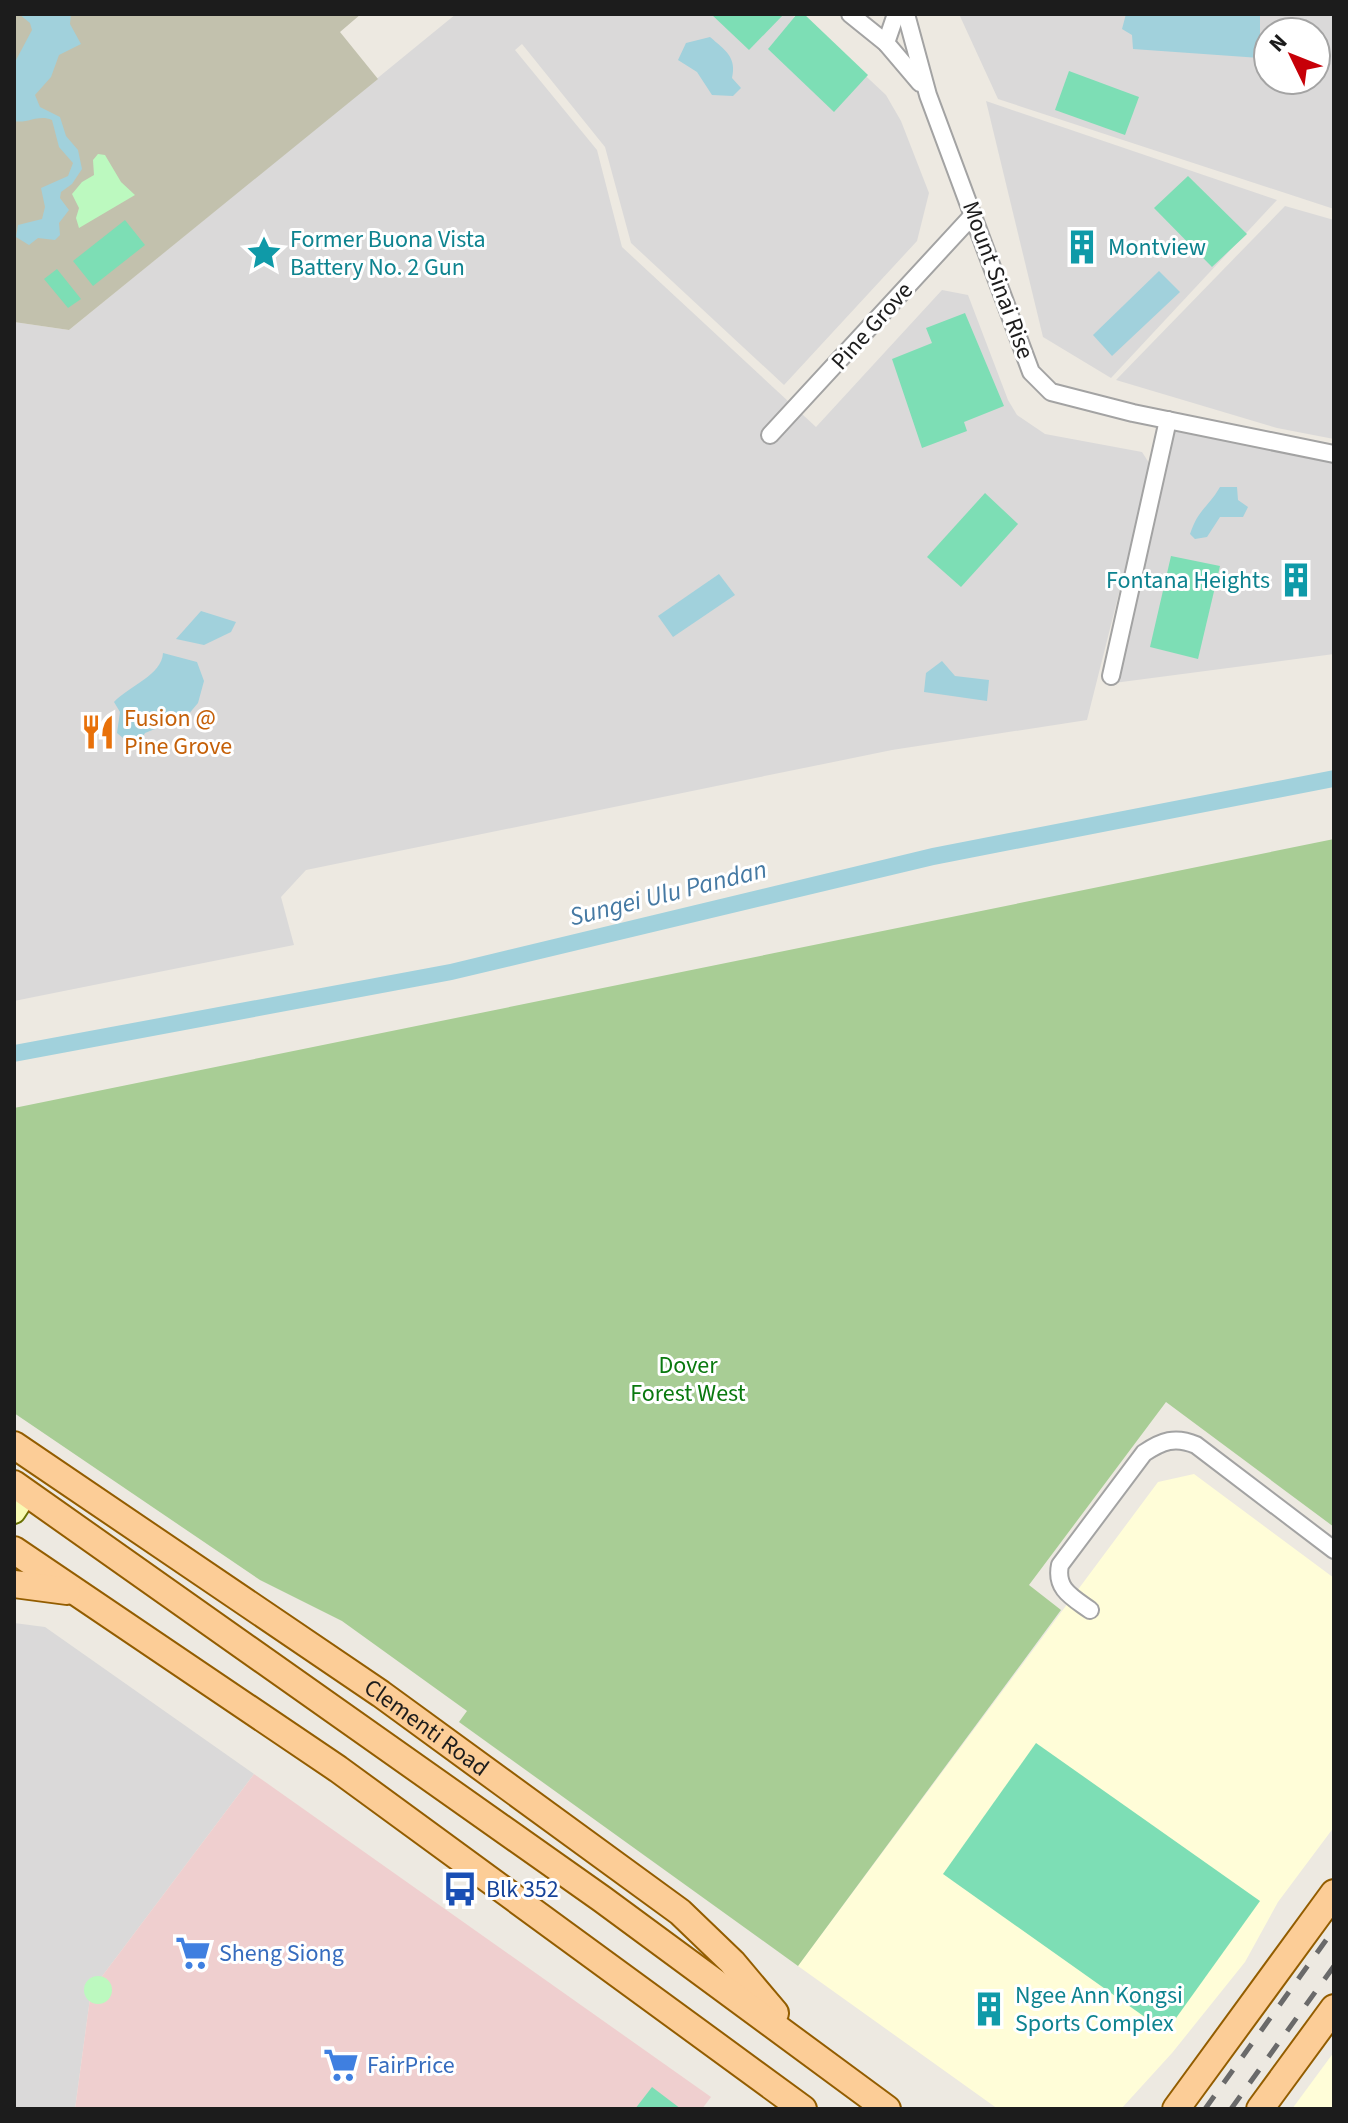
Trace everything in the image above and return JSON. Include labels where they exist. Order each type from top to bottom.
[{"type":"main road","name":"Clementi Road","points":[[14,1445],[381,1694],[511,1792],[680,1912],[732,1962],[808,2048]]},
{"type":"main road","name":"Clementi Road","points":[[18,1496],[602,1899],[887,2109]]},
{"type":"main road","points":[[14,1550],[338,1769],[803,2109]]},
{"type":"main road","points":[[14,1584],[57,1587],[89,1599]]},
{"type":"main road","points":[[511,1792],[547,1829],[602,1899]]},
{"type":"main road","points":[[1176,2109],[1334,1893]]},
{"type":"main road","points":[[1260,2109],[1334,2008]]},
{"type":"street","points":[[850,14],[886,43],[928,95]]},
{"type":"street","points":[[886,43],[896,14]]},
{"type":"street","points":[[906,14],[928,95]]},
{"type":"street","name":"Mount Sinai Rise","points":[[928,95],[1031,372],[1046,389],[1168,420],[1334,454]]},
{"type":"street","name":"Pine Grove","points":[[770,435],[973,215]]},
{"type":"street","points":[[1111,676],[1168,420]]},
{"type":"street","points":[[1090,1610],[1064,1592],[1059,1582],[1060,1565],[1144,1453],[1163,1441],[1182,1439],[1196,1445],[1334,1550]]},
{"type":"shaded area","points":[[14,14],[361,14],[340,32],[378,79],[69,330],[14,322]]},
{"type":"shaded area","points":[[456,14],[790,14],[822,35],[886,95],[901,121],[929,193],[917,241],[784,385],[631,243],[605,147],[522,44],[515,50],[597,150],[622,247],[816,427],[942,290],[968,295],[1008,400],[1017,415],[1045,434],[1142,452],[1151,466],[1087,720],[892,750],[306,870],[281,897],[294,945],[14,1001],[14,322],[69,330]]},
{"type":"shaded area","points":[[959,14],[1334,14],[1334,209],[998,99]]},
{"type":"shaded area","name":"Montview","points":[[986,101],[1277,200],[1111,378],[1043,337]]},
{"type":"shaded area","points":[[1285,206],[1334,220],[1334,439],[1277,428],[1116,380]]},
{"type":"shaded area","name":"Fontana Heights","points":[[1171,424],[1334,457],[1334,654],[1114,683]]},
{"type":"shaded area","points":[[1194,1474],[1334,1578],[1334,1827],[1278,1902],[1245,1962],[1172,2053],[1121,2109],[998,2109],[798,1966],[1158,1482]]},
{"type":"shaded area","points":[[14,1623],[45,1627],[254,1774],[91,1991],[75,2109],[14,2109]]},
{"type":"shaded area","points":[[254,1774],[711,2097],[702,2109],[75,2109],[91,1991]]},
{"type":"shaded area","points":[[1334,2052],[1334,2109],[1292,2109]]},
{"type":"green space","points":[[711,14],[784,14],[749,50]]},
{"type":"green space","points":[[797,14],[804,14],[868,75],[834,112],[768,49]]},
{"type":"green space","points":[[1069,71],[1139,97],[1125,135],[1055,110]]},
{"type":"green space","points":[[98,154],[105,155],[121,182],[135,195],[79,228],[76,218],[79,208],[72,194],[82,182],[94,175],[93,160]]},
{"type":"green space","points":[[1188,176],[1247,234],[1212,267],[1154,208]]},
{"type":"green space","points":[[125,220],[145,245],[93,286],[73,261]]},
{"type":"green space","points":[[57,269],[81,299],[68,308],[44,279]]},
{"type":"green space","points":[[965,313],[1004,406],[964,422],[967,431],[922,448],[892,359],[932,343],[926,328]]},
{"type":"green space","points":[[985,493],[1018,524],[961,587],[927,557]]},
{"type":"green space","points":[[1171,556],[1220,566],[1198,659],[1150,647]]},
{"type":"green space","name":"Dover Forest West","points":[[1334,839],[1334,1527],[1166,1402],[1029,1585],[1061,1610],[798,1966],[459,1722],[467,1711],[342,1621],[260,1580],[14,1413],[14,1108]]},
{"type":"green space","points":[[1036,1743],[1260,1901],[1166,2032],[943,1874]]},
{"type":"green space","points":[[98,1976],[108,1980],[112,1990],[108,2000],[98,2004],[88,2000],[84,1990],[88,1980]]},
{"type":"green space","points":[[652,2087],[681,2109],[635,2109]]},
{"type":"water","points":[[19,14],[71,14],[70,24],[81,44],[59,55],[51,77],[35,95],[40,107],[60,117],[66,136],[78,150],[82,169],[72,184],[61,192],[60,198],[69,210],[59,223],[60,235],[55,240],[38,238],[29,245],[16,237],[18,225],[42,219],[45,207],[41,188],[68,176],[73,163],[59,147],[52,120],[14,121],[15,62],[32,30],[30,23]]},
{"type":"water","points":[[1126,14],[1260,14],[1252,16],[1252,57],[1133,49],[1132,35],[1122,29]]},
{"type":"water","points":[[710,37],[731,59],[732,78],[741,88],[733,96],[712,95],[697,72],[678,60],[686,43]]},
{"type":"water","points":[[1159,271],[1180,292],[1112,356],[1093,335]]},
{"type":"water","points":[[1220,487],[1237,487],[1238,500],[1248,507],[1243,517],[1220,517],[1207,537],[1195,539],[1190,534],[1193,525]]},
{"type":"water","points":[[719,574],[735,595],[673,637],[658,616]]},
{"type":"water","points":[[201,611],[236,622],[231,632],[204,645],[176,639]]},
{"type":"water","points":[[163,653],[197,662],[204,681],[198,703],[187,716],[145,733],[136,749],[117,733],[120,712],[114,702],[157,668]]},
{"type":"water","points":[[942,661],[955,676],[989,680],[987,701],[924,692],[926,673]]},
{"type":"water","points":[[1334,770],[1334,787],[934,865],[452,980],[14,1062],[14,1045],[450,964],[932,848]]},
{"type":"railway","points":[[1205,2109],[1334,1929]]},
{"type":"railway","points":[[1231,2109],[1334,1966]]},
{"type":"place","name":"Montview","points":[[1082,247]]},
{"type":"place","name":"Former Buona Vista Battery No. 2 Gun","points":[[264,253]]},
{"type":"place","name":"Fontana Heights","points":[[1296,580]]},
{"type":"place","name":"Fusion @ Pine Grove","points":[[98,732]]},
{"type":"place","name":"Blk 352","points":[[460,1889]]},
{"type":"place","name":"Sheng Siong","points":[[193,1953]]},
{"type":"place","name":"Ngee Ann Kongsi Sports Complex","points":[[989,2009]]},
{"type":"place","name":"FairPrice","points":[[341,2065]]},
{"type":"water label","name":"Sungei Ulu Pandan","points":[[668,893]]}]
